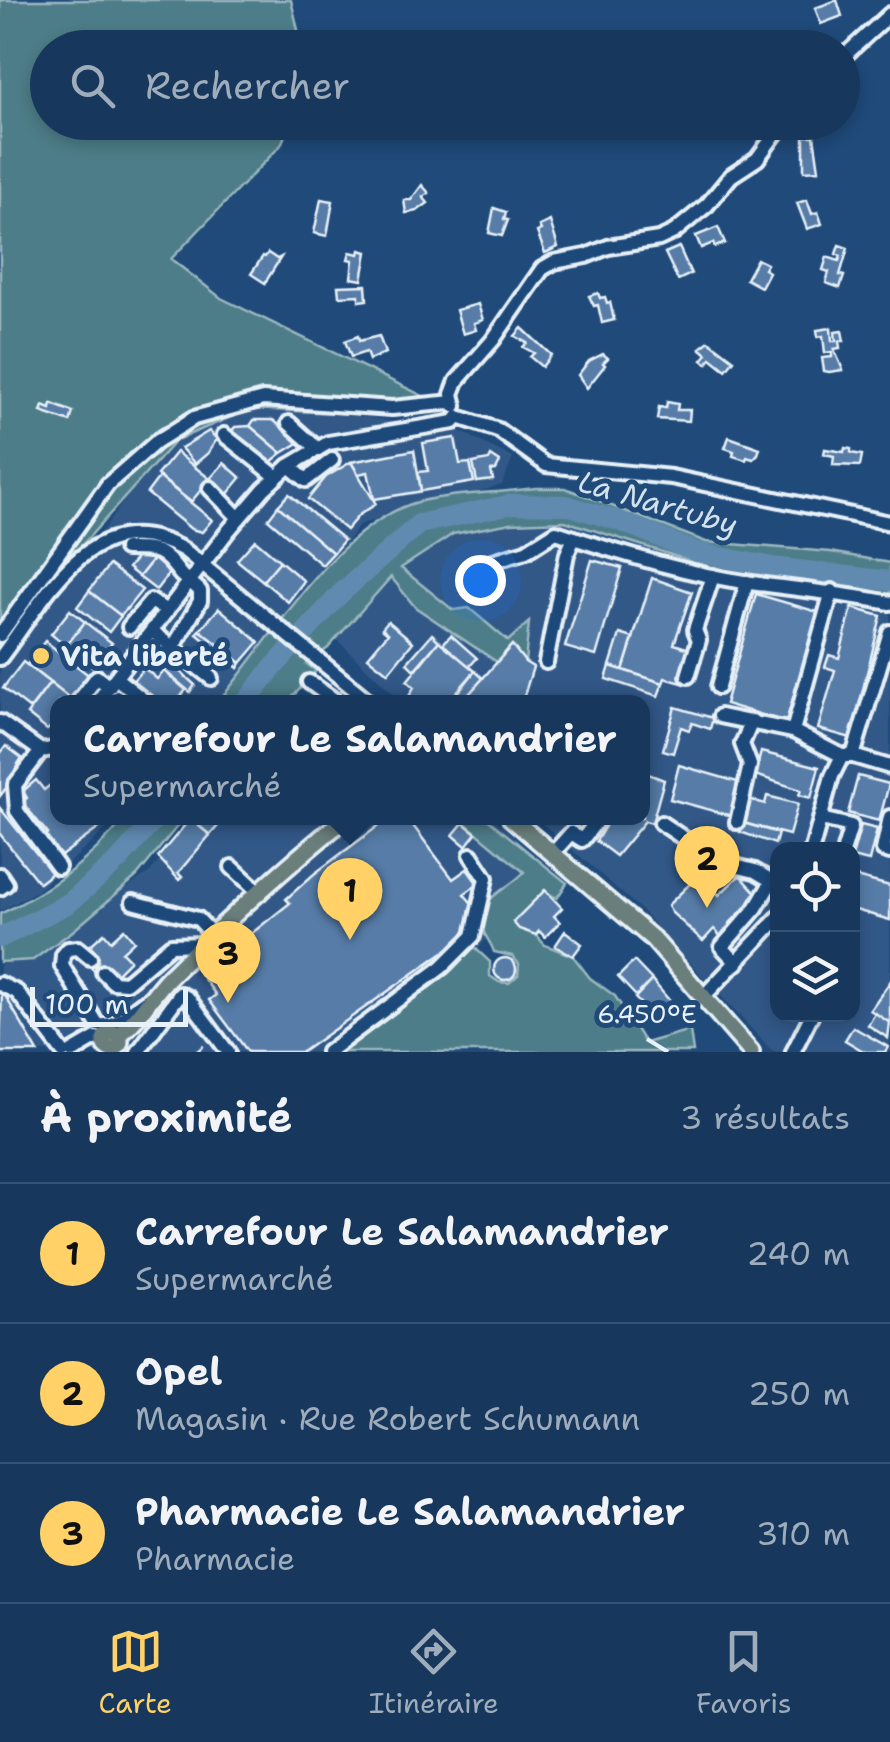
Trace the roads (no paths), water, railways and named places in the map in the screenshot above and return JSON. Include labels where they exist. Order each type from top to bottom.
[{"type":"main road","points":[[111,1044],[208,939],[338,825]]},
{"type":"main road","points":[[520,825],[653,939],[751,1052]]},
{"type":"street","points":[[860,42],[890,14]]},
{"type":"street","points":[[452,402],[457,381],[508,321],[542,269],[554,262],[608,247],[659,239],[674,232],[707,205],[731,176],[757,160],[771,140]]},
{"type":"street","points":[[0,634],[108,484],[156,442],[194,418],[262,399],[392,408],[452,402]]},
{"type":"street","points":[[83,695],[96,678],[114,691],[152,631],[202,565],[239,518],[289,466],[350,437],[454,422],[458,410],[452,402]]},
{"type":"street","points":[[458,418],[498,430],[546,465],[671,478],[890,523]]},
{"type":"street","points":[[289,423],[318,449]]},
{"type":"street","points":[[224,435],[277,477]]},
{"type":"street","points":[[289,466],[306,480],[332,460]]},
{"type":"street","points":[[210,488],[239,518]]},
{"type":"street","points":[[493,561],[526,551],[556,532],[712,576],[832,591],[890,603]]},
{"type":"street","points":[[0,658],[67,569],[104,540],[126,535],[150,536],[184,550],[319,661],[351,695]]},
{"type":"street","points":[[546,662],[567,554],[574,538]]},
{"type":"street","points":[[125,549],[148,549],[166,555],[200,591],[200,601],[173,648]]},
{"type":"street","points":[[688,676],[699,640],[695,630],[712,576]]},
{"type":"street","points":[[718,687],[748,582]]},
{"type":"street","points":[[793,731],[832,591]]},
{"type":"street","points":[[129,627],[152,601],[167,611]]},
{"type":"street","points":[[152,631],[211,678]]},
{"type":"street","points":[[814,842],[832,776],[847,756],[890,632]]},
{"type":"street","points":[[309,682],[327,695]]},
{"type":"street","points":[[720,716],[793,731],[847,756],[890,767]]},
{"type":"street","points":[[737,822],[750,765],[742,744],[752,721]]},
{"type":"street","points":[[0,722],[41,751]]},
{"type":"street","points":[[50,749],[41,751],[15,784],[17,811],[58,867]]},
{"type":"street","points":[[890,817],[882,850],[890,852]]},
{"type":"street","points":[[821,818],[851,826],[846,842]]},
{"type":"street","points":[[662,823],[719,862],[755,871],[770,879]]},
{"type":"street","points":[[554,852],[571,833],[582,840],[594,825]]},
{"type":"street","points":[[328,1052],[442,968],[473,936],[486,878],[471,854]]},
{"type":"street","points":[[232,867],[260,893]]},
{"type":"street","points":[[0,875],[6,884],[0,888]]},
{"type":"street","points":[[737,962],[722,948],[770,889]]},
{"type":"street","points":[[104,972],[113,982],[126,983],[171,945],[208,939],[198,919],[134,902]]},
{"type":"street","points":[[704,996],[770,927]]},
{"type":"street","points":[[90,958],[78,948],[68,949],[63,954],[62,966],[98,1025],[117,1023],[137,1004],[152,997]]},
{"type":"street","points":[[0,984],[17,992],[63,1052]]},
{"type":"street","points":[[138,1052],[180,994],[188,998],[228,1052]]},
{"type":"street","points":[[793,1052],[808,1022]]},
{"type":"street","points":[[72,1052],[96,1038],[111,1044]]},
{"type":"waterway","name":"La Nartuby","points":[[251,695],[341,593],[419,524],[512,504],[566,505],[622,522],[696,552],[773,567],[890,581]]},
{"type":"waterway","name":"La Nartuby","points":[[0,938],[69,903],[119,860],[150,825]]},
{"type":"place","name":"Vita liberté","points":[[41,656]]},
{"type":"place","name":"Opel","points":[[707,908]]},
{"type":"place","name":"Carrefour Le Salamandrier","points":[[350,940]]},
{"type":"place","name":"Pharmacie Le Salamandrier","points":[[228,1003]]}]
